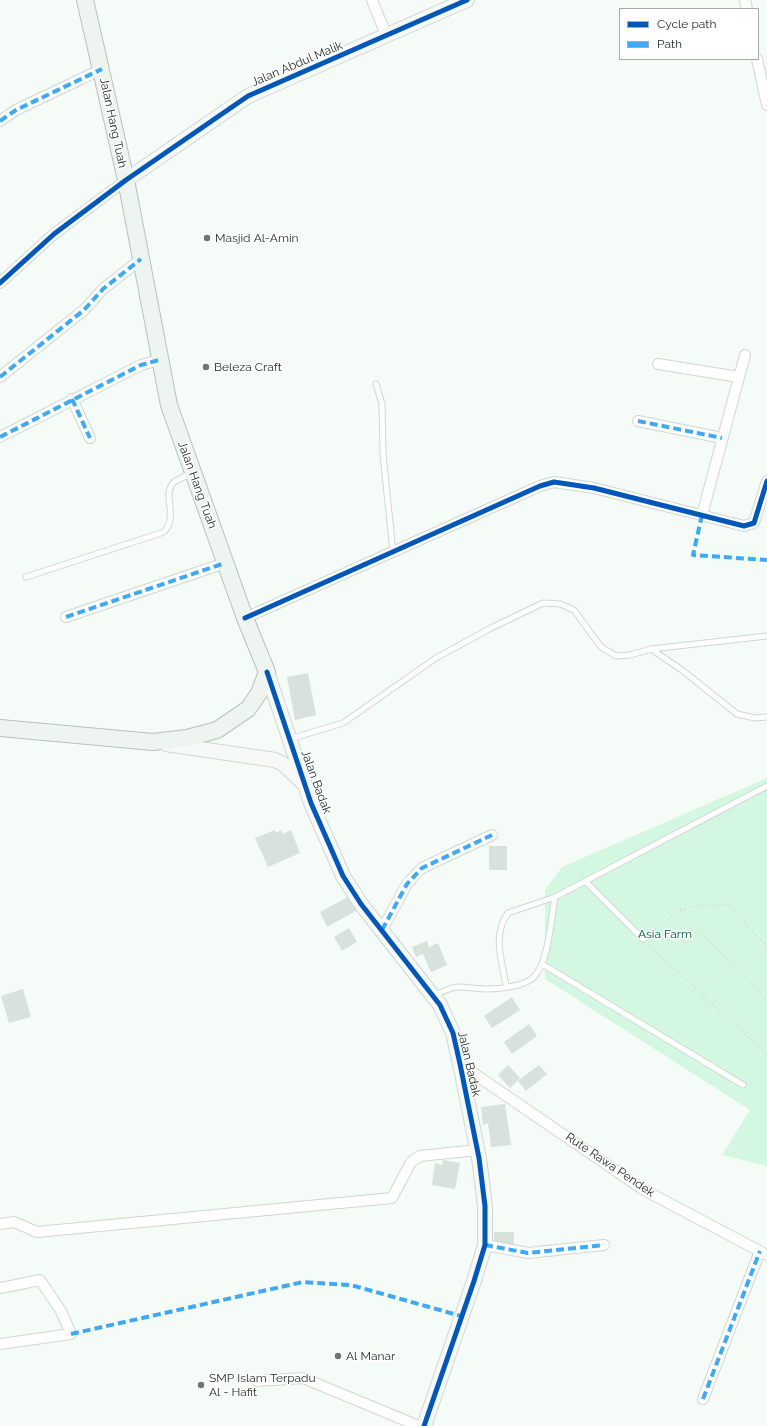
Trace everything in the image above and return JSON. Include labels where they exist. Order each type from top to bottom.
[{"type":"main road","name":"Jalan Hang Tuah","points":[[85,0],[102,69],[126,180],[159,360],[169,405],[245,618],[267,672]]},
{"type":"main road","points":[[0,728],[153,742],[187,738],[217,730],[248,709],[259,693],[267,672]]},
{"type":"street","points":[[372,0],[387,37]]},
{"type":"street","name":"Jalan Abdul Malik","points":[[126,180],[248,96],[387,37],[467,0]]},
{"type":"street","points":[[756,60],[767,105]]},
{"type":"street","points":[[0,121],[16,110],[102,69]]},
{"type":"street","points":[[0,283],[54,234],[126,180]]},
{"type":"street","points":[[0,377],[84,310],[103,289],[141,259]]},
{"type":"street","points":[[702,516],[745,355]]},
{"type":"street","points":[[0,437],[141,365],[159,360]]},
{"type":"street","points":[[658,364],[739,378]]},
{"type":"street","points":[[72,399],[90,438]]},
{"type":"street","points":[[638,421],[722,438]]},
{"type":"street","points":[[245,618],[540,486],[554,482],[594,488],[744,526],[754,523],[767,482]]},
{"type":"street","points":[[66,617],[225,563]]},
{"type":"street","name":"Jalan Badak","points":[[267,672],[304,785],[343,876],[382,930],[440,1005],[453,1033],[460,1064],[477,1150],[485,1206],[485,1245],[424,1426]]},
{"type":"street","points":[[153,742],[275,760],[283,764],[304,785]]},
{"type":"street","points":[[382,930],[407,884],[422,868],[492,836]]},
{"type":"street","name":"Rute Rawa Pendek","points":[[460,1064],[644,1190],[764,1253]]},
{"type":"street","points":[[0,1224],[14,1222],[37,1232],[392,1198],[411,1162],[420,1156],[477,1150]]},
{"type":"street","points":[[485,1245],[528,1253],[604,1245]]},
{"type":"street","points":[[703,1399],[764,1253]]},
{"type":"street","points":[[0,1288],[40,1280],[61,1311],[71,1334],[0,1344]]},
{"type":"street","points":[[257,1382],[303,1378],[419,1426]]},
{"type":"lane","points":[[376,384],[382,404],[383,454],[393,552]]},
{"type":"lane","points":[[26,577],[164,532],[168,528],[171,518],[169,492],[174,483],[192,472]]},
{"type":"lane","name":"Jalan Badak","points":[[290,739],[343,723],[436,658],[491,628],[543,603],[560,604],[574,610],[601,647],[616,656],[630,655],[651,649],[767,636]]},
{"type":"lane","points":[[651,649],[682,670],[737,714],[755,718],[767,717]]},
{"type":"lane","points":[[506,986],[498,940],[503,920],[508,913],[555,897],[767,786]]},
{"type":"lane","points":[[585,881],[643,939]]},
{"type":"lane","points":[[433,997],[450,988],[458,986],[487,989],[523,983],[534,977],[542,964],[555,897]]},
{"type":"lane","points":[[542,964],[742,1085]]},
{"type":"path","points":[[767,947],[728,905],[694,906],[680,910],[643,939],[767,1055]]},
{"type":"path","points":[[680,910],[765,999],[767,997]]},
{"type":"green space","name":"Asia Farm","points":[[767,778],[767,1166],[722,1155],[750,1110],[545,979],[545,890],[562,867]]},
{"type":"building","points":[[308,673],[316,715],[295,720],[287,677]]},
{"type":"building","points":[[275,830],[276,833],[281,830],[283,834],[291,830],[300,853],[268,867],[255,838]]},
{"type":"building","points":[[489,846],[507,846],[507,870],[489,870]]},
{"type":"building","points":[[348,897],[356,911],[327,927],[320,912]]},
{"type":"building","points":[[349,928],[357,942],[342,951],[334,937]]},
{"type":"building","points":[[427,941],[429,947],[438,943],[447,965],[431,972],[423,954],[416,957],[412,947]]},
{"type":"building","points":[[23,989],[31,1017],[9,1023],[1,996]]},
{"type":"building","points":[[512,997],[520,1010],[492,1028],[484,1016]]},
{"type":"building","points":[[529,1024],[537,1036],[512,1054],[504,1042]]},
{"type":"building","points":[[508,1065],[520,1078],[510,1088],[498,1075]]},
{"type":"building","points":[[539,1065],[547,1074],[526,1091],[518,1081]]},
{"type":"building","points":[[505,1104],[511,1145],[491,1147],[488,1123],[483,1125],[481,1107]]},
{"type":"building","points":[[443,1160],[460,1163],[455,1189],[432,1185],[435,1163],[442,1165]]},
{"type":"building","points":[[494,1232],[514,1232],[514,1244],[494,1244]]},
{"type":"marked path","points":[[0,121],[16,110],[102,69]]},
{"type":"marked path","points":[[0,377],[84,310],[103,289],[141,259]]},
{"type":"marked path","points":[[0,437],[141,365],[159,360]]},
{"type":"marked path","points":[[72,399],[90,438]]},
{"type":"marked path","points":[[638,421],[722,438]]},
{"type":"marked path","points":[[702,515],[693,555],[767,560]]},
{"type":"marked path","points":[[66,617],[225,563]]},
{"type":"marked path","points":[[382,930],[407,884],[422,868],[492,835]]},
{"type":"marked path","points":[[485,1245],[528,1253],[604,1245]]},
{"type":"marked path","points":[[703,1399],[760,1251]]},
{"type":"marked path","points":[[71,1334],[303,1282],[351,1285],[461,1316]]},
{"type":"cycle path","points":[[0,283],[54,234],[126,180],[248,96],[467,0]]},
{"type":"cycle path","points":[[245,618],[540,486],[554,482],[594,488],[744,526],[754,523],[767,481]]},
{"type":"cycle path","points":[[267,672],[311,803],[343,876],[361,904],[440,1005],[453,1033],[460,1064],[479,1158],[485,1206],[485,1245],[424,1426]]},
{"type":"place","name":"Masjid Al-Amin","points":[[207,238]]},
{"type":"place","name":"Beleza Craft","points":[[206,367]]},
{"type":"place","name":"Al Manar","points":[[338,1356]]},
{"type":"place","name":"SMP Islam Terpadu Al - Hafit","points":[[201,1385]]}]
